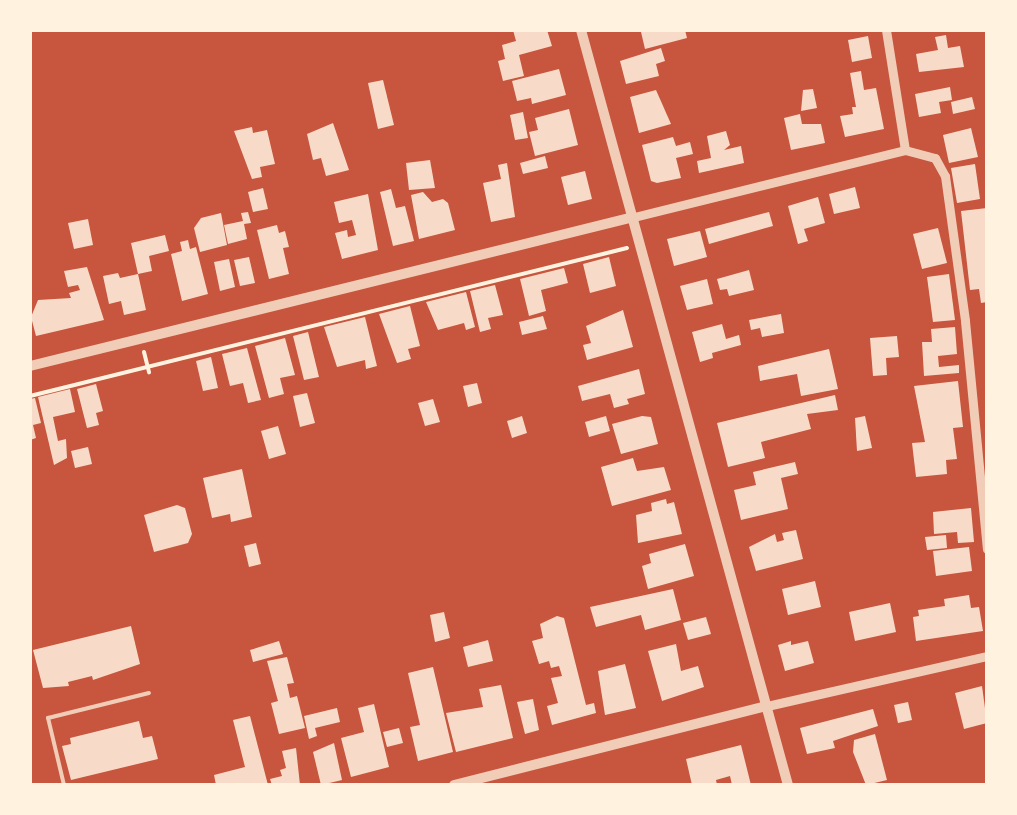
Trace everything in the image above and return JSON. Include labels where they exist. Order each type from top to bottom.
[{"type":"street","points":[[581,30],[788,785]]},
{"type":"street","points":[[886,30],[905,150]]},
{"type":"street","points":[[30,366],[905,150],[927,152],[945,176],[987,549]]},
{"type":"street","points":[[454,785],[767,706],[987,656]]},
{"type":"lane","points":[[64,785],[48,718],[148,694]]},
{"type":"path","points":[[30,396],[638,245]]},
{"type":"path","points":[[140,339],[150,372]]},
{"type":"building","points":[[513,30],[547,30],[552,46],[519,55],[524,76],[503,81],[498,61],[505,59],[502,45],[516,41]]},
{"type":"building","points":[[685,30],[687,38],[645,49],[641,32]]},
{"type":"building","points":[[946,35],[948,48],[960,46],[964,67],[919,72],[916,54],[938,50],[935,37]]},
{"type":"building","points":[[868,36],[872,58],[852,62],[848,40]]},
{"type":"building","points":[[661,48],[665,61],[656,64],[659,76],[626,84],[620,61]]},
{"type":"building","points":[[559,69],[566,95],[532,104],[531,98],[517,101],[512,81]]},
{"type":"building","points":[[861,71],[864,90],[876,88],[884,129],[845,137],[840,116],[853,114],[852,107],[856,107],[850,73]]},
{"type":"building","points":[[383,80],[394,125],[378,129],[368,83]]},
{"type":"building","points":[[950,87],[952,100],[939,102],[941,113],[919,117],[915,94]]},
{"type":"building","points":[[813,89],[817,108],[801,111],[803,90]]},
{"type":"building","points":[[656,90],[671,124],[639,133],[630,97]]},
{"type":"building","points":[[972,97],[975,109],[953,114],[951,102]]},
{"type":"building","points":[[569,109],[578,145],[535,156],[529,132],[538,130],[535,118]]},
{"type":"building","points":[[523,112],[528,138],[515,140],[510,115]]},
{"type":"building","points":[[800,114],[802,124],[821,124],[825,143],[791,150],[784,118]]},
{"type":"building","points":[[333,123],[349,170],[326,176],[321,158],[313,160],[307,134]]},
{"type":"building","points":[[252,127],[253,133],[267,130],[275,164],[260,167],[262,177],[252,179],[234,131]]},
{"type":"building","points":[[971,128],[978,157],[949,163],[943,135]]},
{"type":"building","points":[[726,131],[730,145],[724,150],[741,146],[744,163],[699,173],[697,161],[711,158],[707,136]]},
{"type":"building","points":[[673,137],[676,146],[690,142],[693,154],[676,158],[681,178],[651,181],[642,145]]},
{"type":"building","points":[[545,156],[548,168],[523,174],[520,163]]},
{"type":"building","points":[[430,160],[435,188],[409,190],[406,163]]},
{"type":"building","points":[[507,163],[515,217],[491,222],[483,183],[501,179],[498,165]]},
{"type":"building","points":[[975,164],[980,199],[957,203],[951,168]]},
{"type":"building","points":[[585,171],[592,199],[568,205],[561,177]]},
{"type":"building","points":[[855,187],[860,208],[834,214],[829,194]]},
{"type":"building","points":[[263,188],[268,209],[253,212],[248,192]]},
{"type":"building","points":[[391,189],[396,208],[405,206],[414,241],[393,246],[380,192]]},
{"type":"building","points":[[423,192],[432,202],[443,199],[448,203],[455,230],[419,239],[411,195]]},
{"type":"building","points":[[368,194],[378,250],[342,259],[335,233],[347,230],[348,237],[356,235],[352,220],[339,223],[334,202]]},
{"type":"building","points":[[818,197],[825,223],[804,229],[808,241],[798,244],[788,206]]},
{"type":"building","points":[[987,208],[987,302],[981,303],[979,289],[970,290],[961,211]]},
{"type":"building","points":[[248,212],[251,223],[244,224],[247,239],[228,244],[224,225],[243,221],[241,213]]},
{"type":"building","points":[[769,212],[773,226],[709,244],[705,229]]},
{"type":"building","points":[[221,213],[227,245],[200,252],[194,228],[201,218]]},
{"type":"building","points":[[88,219],[93,245],[74,249],[68,223]]},
{"type":"building","points":[[277,225],[279,233],[285,231],[289,247],[283,248],[289,274],[269,279],[257,230]]},
{"type":"building","points":[[938,228],[947,263],[922,269],[913,234]]},
{"type":"building","points":[[700,231],[707,257],[674,266],[667,239]]},
{"type":"building","points":[[165,235],[169,251],[149,256],[152,271],[138,274],[131,243]]},
{"type":"building","points":[[188,240],[190,249],[196,247],[208,294],[182,301],[171,254],[182,251],[180,242]]},
{"type":"building","points":[[249,257],[255,283],[240,286],[234,260]]},
{"type":"building","points":[[609,257],[616,286],[590,293],[583,264]]},
{"type":"building","points":[[229,259],[235,287],[220,291],[214,262]]},
{"type":"building","points":[[87,267],[104,320],[36,336],[31,317],[38,300],[71,298],[69,293],[80,290],[78,285],[68,287],[64,271]]},
{"type":"building","points":[[564,268],[568,283],[541,290],[546,311],[529,316],[520,279]]},
{"type":"building","points":[[749,270],[754,290],[729,296],[727,289],[720,290],[717,279]]},
{"type":"building","points":[[118,273],[120,278],[138,274],[146,310],[124,315],[121,301],[109,304],[103,276]]},
{"type":"building","points":[[949,274],[955,320],[933,322],[927,277]]},
{"type":"building","points":[[707,279],[713,304],[687,310],[680,286]]},
{"type":"building","points":[[495,285],[503,315],[488,318],[491,329],[480,332],[470,291]]},
{"type":"building","points":[[466,292],[475,327],[466,330],[464,323],[438,330],[426,302]]},
{"type":"building","points":[[410,306],[420,346],[408,349],[411,359],[397,363],[379,314]]},
{"type":"building","points":[[623,310],[633,347],[587,360],[583,345],[591,343],[586,326]]},
{"type":"building","points":[[781,314],[784,333],[762,337],[760,328],[751,330],[749,320]]},
{"type":"building","points":[[543,316],[547,329],[522,335],[519,322]]},
{"type":"building","points":[[365,317],[377,366],[366,369],[365,360],[337,367],[324,327]]},
{"type":"building","points":[[722,324],[726,339],[739,335],[741,345],[712,353],[713,358],[700,362],[692,332]]},
{"type":"building","points":[[955,327],[957,354],[938,356],[939,367],[959,365],[959,373],[924,376],[922,342],[932,342],[931,329]]},
{"type":"building","points":[[308,332],[319,377],[304,380],[293,336]]},
{"type":"building","points":[[897,336],[899,357],[886,358],[887,375],[873,376],[870,338]]},
{"type":"building","points":[[285,338],[295,375],[280,378],[284,394],[269,398],[255,346]]},
{"type":"building","points":[[247,348],[261,400],[248,403],[243,383],[230,386],[222,354]]},
{"type":"building","points":[[829,349],[838,389],[801,396],[797,374],[760,381],[758,366]]},
{"type":"building","points":[[211,357],[218,388],[203,391],[196,361]]},
{"type":"building","points":[[639,369],[645,394],[627,399],[629,404],[614,408],[610,394],[582,401],[578,386]]},
{"type":"building","points":[[958,381],[963,427],[953,428],[957,459],[946,460],[947,474],[916,477],[912,443],[925,442],[914,386]]},
{"type":"building","points":[[477,383],[482,403],[468,407],[463,386]]},
{"type":"building","points":[[96,384],[103,411],[96,413],[99,425],[87,428],[77,389]]},
{"type":"building","points":[[70,389],[75,412],[53,417],[58,441],[66,439],[67,458],[54,465],[38,397]]},
{"type":"building","points":[[307,393],[315,423],[300,427],[293,396]]},
{"type":"building","points":[[835,395],[838,410],[807,414],[811,429],[761,442],[765,458],[728,467],[717,423]]},
{"type":"building","points":[[35,398],[41,423],[33,425],[36,438],[30,440],[30,399]]},
{"type":"building","points":[[433,399],[440,422],[425,426],[418,403]]},
{"type":"building","points":[[522,416],[527,433],[512,438],[507,421]]},
{"type":"building","points":[[606,416],[610,431],[589,437],[585,422]]},
{"type":"building","points":[[865,416],[872,448],[857,451],[855,418]]},
{"type":"building","points":[[651,417],[658,444],[621,454],[612,424]]},
{"type":"building","points":[[278,426],[286,454],[269,459],[261,431]]},
{"type":"building","points":[[88,447],[92,464],[75,468],[71,451]]},
{"type":"building","points":[[633,458],[637,471],[664,467],[671,490],[612,506],[601,467]]},
{"type":"building","points":[[795,462],[798,474],[781,478],[788,509],[741,520],[734,490],[756,485],[753,472]]},
{"type":"building","points":[[242,469],[252,517],[231,522],[230,514],[212,518],[203,478]]},
{"type":"building","points":[[666,499],[667,504],[674,502],[682,534],[638,543],[636,515],[652,511],[651,503]]},
{"type":"building","points":[[177,505],[185,508],[192,534],[188,543],[154,552],[144,515]]},
{"type":"building","points":[[971,508],[974,542],[958,543],[957,532],[934,534],[933,512]]},
{"type":"building","points":[[796,530],[803,559],[756,571],[749,547],[775,534],[777,542],[784,540],[782,533]]},
{"type":"building","points":[[946,535],[947,548],[927,550],[925,537]]},
{"type":"building","points":[[256,543],[261,564],[249,567],[244,546]]},
{"type":"building","points":[[685,544],[694,576],[648,589],[642,566],[651,563],[649,554]]},
{"type":"building","points":[[969,547],[972,571],[936,576],[933,551]]},
{"type":"building","points":[[815,581],[821,607],[788,615],[782,589]]},
{"type":"building","points":[[673,589],[681,620],[645,630],[641,615],[596,627],[590,607]]},
{"type":"building","points":[[969,595],[971,608],[979,607],[983,631],[916,641],[913,617],[919,616],[918,610],[945,606],[944,599]]},
{"type":"building","points":[[890,603],[896,632],[855,641],[849,612]]},
{"type":"building","points":[[444,612],[450,638],[435,642],[430,615]]},
{"type":"building","points":[[557,616],[564,618],[586,705],[594,703],[596,713],[552,725],[547,706],[558,703],[551,678],[562,676],[559,666],[551,668],[549,661],[539,664],[532,641],[543,638],[540,624]]},
{"type":"building","points":[[706,617],[711,634],[688,640],[683,623]]},
{"type":"building","points":[[131,626],[140,664],[93,680],[92,676],[68,682],[69,686],[43,688],[33,650]]},
{"type":"building","points":[[488,640],[493,661],[468,667],[463,647]]},
{"type":"building","points":[[279,641],[283,654],[253,662],[250,650]]},
{"type":"building","points":[[791,641],[791,645],[808,641],[814,663],[785,671],[778,645]]},
{"type":"building","points":[[676,644],[681,671],[698,666],[704,687],[662,701],[648,651]]},
{"type":"building","points":[[287,657],[294,683],[287,684],[290,698],[297,696],[305,728],[279,734],[271,703],[278,701],[267,661]]},
{"type":"building","points":[[625,664],[636,708],[605,715],[598,671]]},
{"type":"building","points":[[433,667],[453,752],[418,761],[410,727],[420,725],[408,673]]},
{"type":"building","points":[[501,685],[513,738],[456,752],[446,713],[483,707],[479,689]]},
{"type":"building","points":[[982,686],[987,723],[964,729],[955,693]]},
{"type":"building","points":[[533,699],[539,730],[525,734],[517,702]]},
{"type":"building","points":[[908,702],[912,720],[898,723],[894,705]]},
{"type":"building","points":[[374,704],[389,767],[351,777],[341,738],[364,732],[358,708]]},
{"type":"building","points":[[337,708],[340,722],[315,728],[317,736],[309,739],[304,716]]},
{"type":"building","points":[[873,709],[878,726],[833,741],[835,748],[807,754],[800,728]]},
{"type":"building","points":[[250,716],[268,785],[216,785],[214,775],[245,767],[233,720]]},
{"type":"building","points":[[139,721],[143,738],[152,736],[158,759],[71,780],[62,746],[71,744],[70,738]]},
{"type":"building","points":[[399,728],[403,743],[387,747],[383,732]]},
{"type":"building","points":[[875,734],[887,780],[866,785],[853,752],[854,740]]},
{"type":"building","points":[[334,743],[342,780],[321,785],[313,752]]},
{"type":"building","points":[[741,745],[751,785],[732,785],[730,776],[716,780],[717,785],[692,785],[686,759]]},
{"type":"building","points":[[296,748],[300,785],[272,785],[270,779],[282,776],[280,770],[286,768],[282,751]]}]
